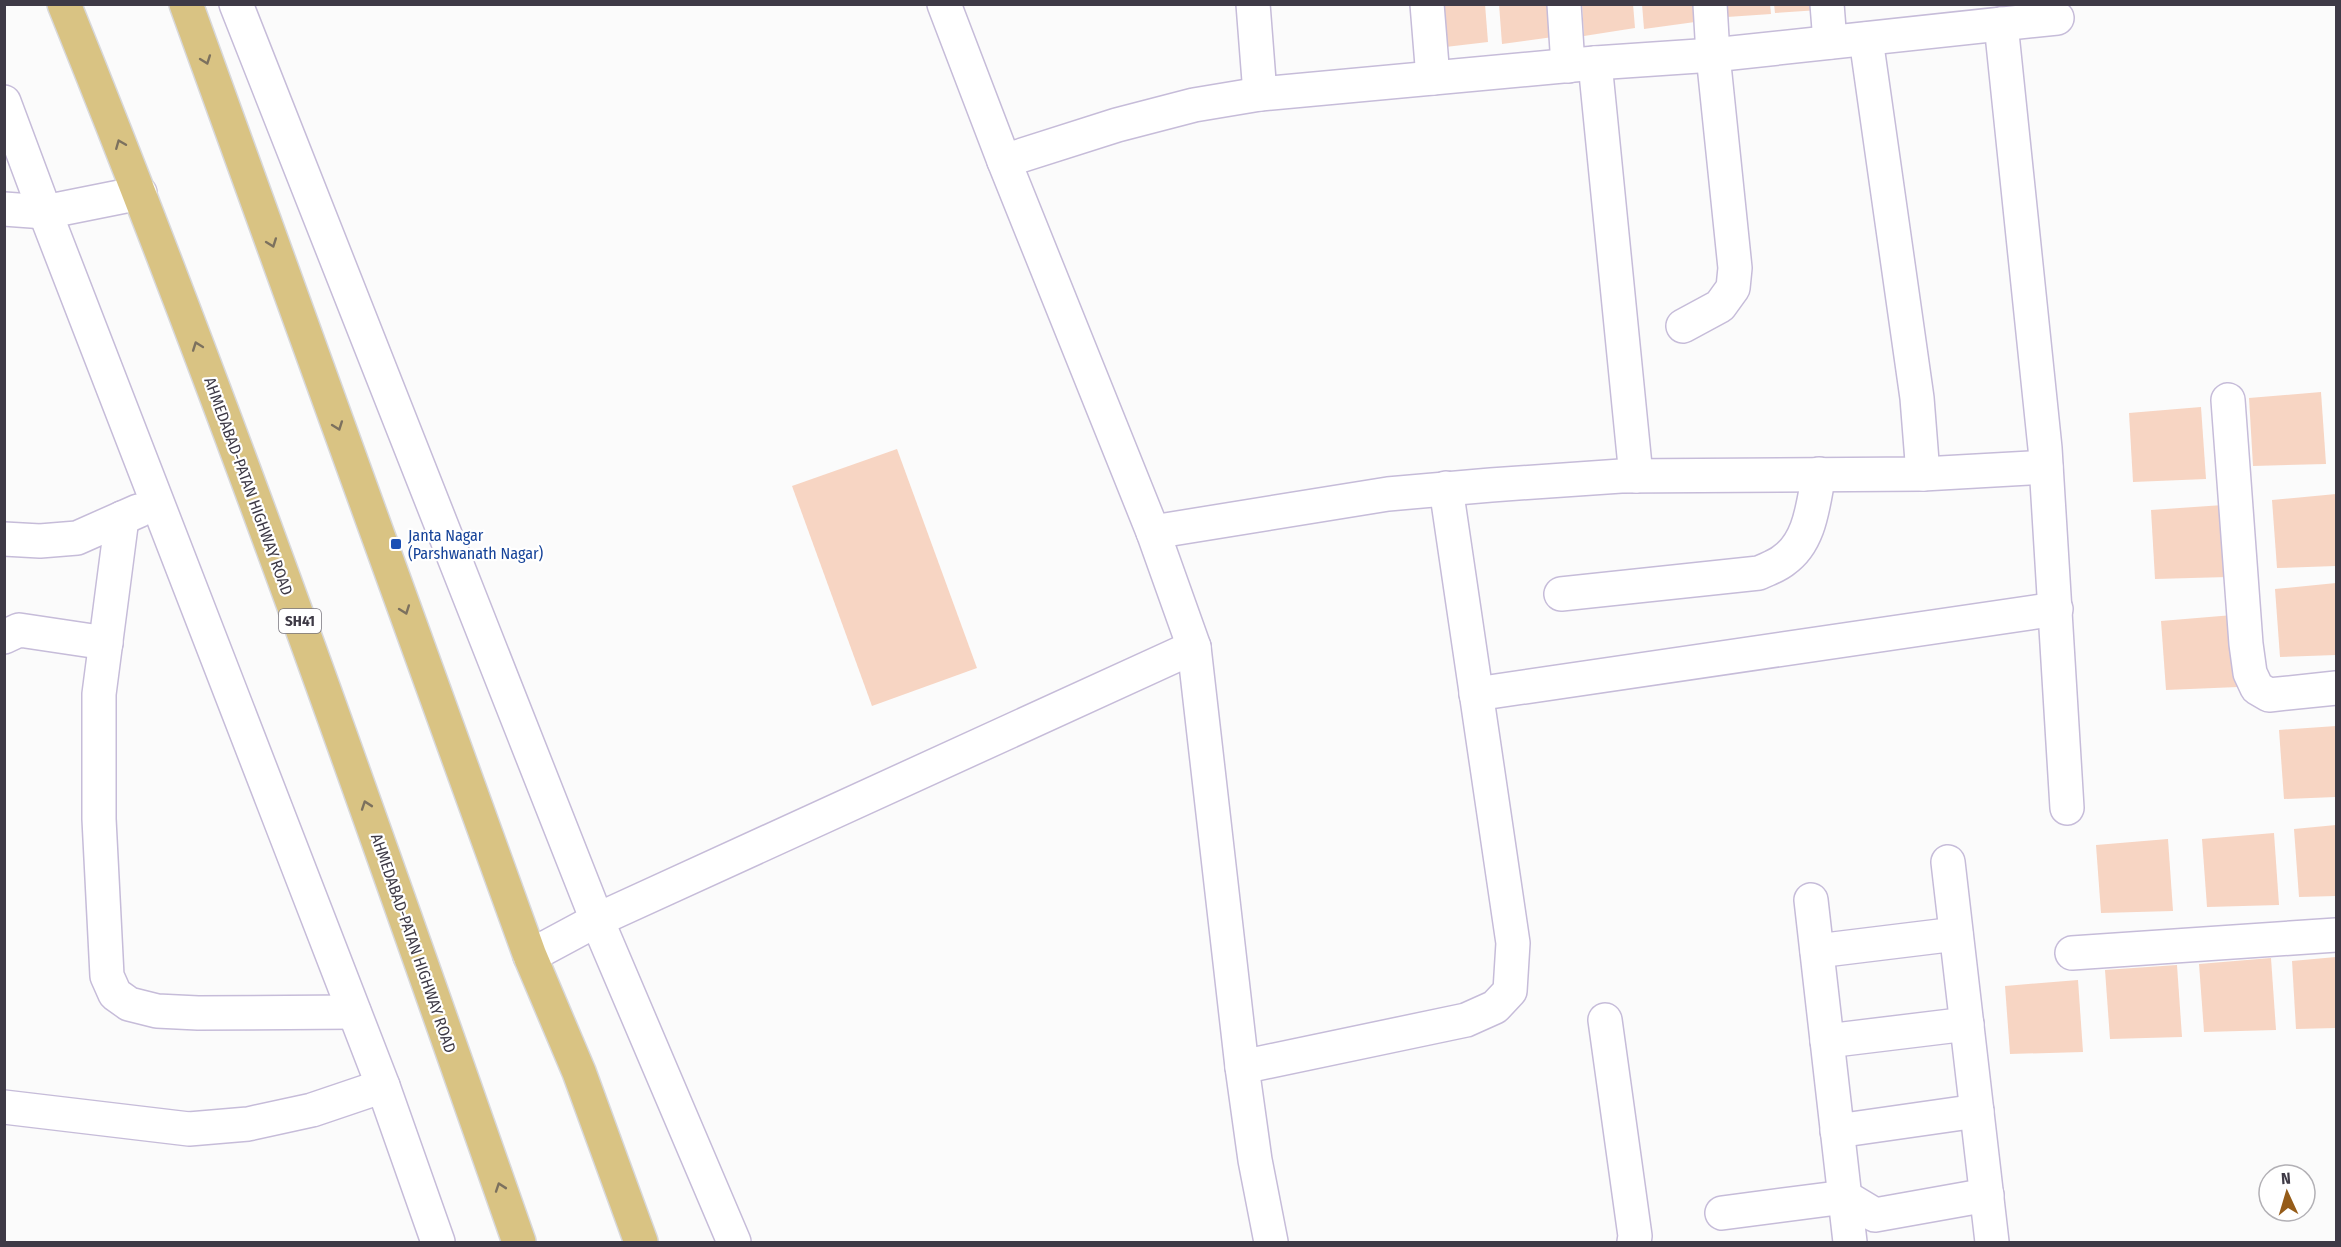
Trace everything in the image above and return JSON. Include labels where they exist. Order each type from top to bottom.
[{"type":"main road","name":"AHMEDABAD-PATAN HIGHWAY ROAD","points":[[64,4],[140,193],[334,713],[519,1242]]},
{"type":"main road","points":[[186,4],[530,956],[579,1072],[641,1242]]},
{"type":"street","points":[[236,4],[597,920],[734,1242]]},
{"type":"street","points":[[944,4],[1004,161],[1153,532],[1194,647],[1242,1067],[1255,1160],[1271,1242]]},
{"type":"street","points":[[1253,4],[1260,94]]},
{"type":"street","points":[[1427,4],[1433,78]]},
{"type":"street","points":[[1563,4],[1582,65],[1636,476]]},
{"type":"street","points":[[1683,326],[1720,306],[1733,288],[1735,268],[1713,55],[1710,4]]},
{"type":"street","points":[[1827,4],[1830,42]]},
{"type":"street","points":[[1004,161],[1117,125],[1194,105],[1260,94],[1713,55],[1866,39],[1948,17],[2001,24],[2057,18]]},
{"type":"street","points":[[2001,24],[2046,467],[2067,808]]},
{"type":"street","points":[[1866,39],[1917,398],[1923,474]]},
{"type":"street","points":[[4,102],[383,1086],[438,1242]]},
{"type":"street","points":[[4,209],[45,212],[140,193]]},
{"type":"street","points":[[2228,400],[2250,673],[2257,688],[2270,695],[2337,688]]},
{"type":"street","points":[[1153,532],[1388,494],[1446,488],[1636,476],[1923,474],[2046,467]]},
{"type":"street","points":[[1561,594],[1758,573],[1785,560],[1798,545],[1810,521],[1819,474]]},
{"type":"street","points":[[1242,1067],[1466,1020],[1495,1006],[1510,991],[1513,943],[1446,488]]},
{"type":"street","points":[[4,539],[40,541],[77,538],[157,503]]},
{"type":"street","points":[[122,518],[99,694],[99,819],[107,976],[115,994],[129,1004],[157,1011],[354,1012]]},
{"type":"street","points":[[1476,694],[2056,609]]},
{"type":"street","points":[[4,637],[19,630],[106,643]]},
{"type":"street","points":[[530,956],[597,920],[1194,647]]},
{"type":"street","points":[[1948,862],[1992,1242]]},
{"type":"street","points":[[1811,900],[1850,1242]]},
{"type":"street","points":[[1817,951],[1956,934]]},
{"type":"street","points":[[2072,953],[2337,935]]},
{"type":"street","points":[[1605,1020],[1634,1242]]},
{"type":"street","points":[[1827,1041],[1967,1024]]},
{"type":"street","points":[[4,1107],[189,1129],[248,1124],[301,1112],[383,1086]]},
{"type":"street","points":[[1837,1131],[1977,1111]]},
{"type":"street","points":[[1722,1213],[1845,1197],[1875,1215],[1987,1195]]},
{"type":"building","points":[[1433,4],[1485,4],[1488,42],[1437,48]]},
{"type":"building","points":[[1499,4],[1551,4],[1553,37],[1502,44]]},
{"type":"building","points":[[1582,4],[1633,4],[1635,28],[1584,36]]},
{"type":"building","points":[[1642,4],[1694,4],[1695,22],[1644,29]]},
{"type":"building","points":[[1726,4],[1770,4],[1771,14],[1727,17]]},
{"type":"building","points":[[1774,4],[1818,4],[1819,10],[1775,13]]},
{"type":"building","points":[[2321,392],[2326,464],[2253,466],[2249,398]]},
{"type":"building","points":[[2201,407],[2206,479],[2133,482],[2129,413]]},
{"type":"building","points":[[897,449],[977,668],[872,706],[792,486]]},
{"type":"building","points":[[2336,494],[2336,566],[2277,568],[2272,500]]},
{"type":"building","points":[[2223,505],[2228,577],[2155,579],[2151,510]]},
{"type":"building","points":[[2336,583],[2336,655],[2280,657],[2275,589]]},
{"type":"building","points":[[2233,615],[2238,687],[2166,690],[2161,621]]},
{"type":"building","points":[[2336,726],[2336,797],[2284,799],[2279,730]]},
{"type":"building","points":[[2336,825],[2336,896],[2299,897],[2294,829]]},
{"type":"building","points":[[2274,833],[2279,905],[2207,907],[2202,839]]},
{"type":"building","points":[[2168,839],[2173,911],[2101,913],[2096,845]]},
{"type":"building","points":[[2336,957],[2336,1028],[2296,1029],[2292,961]]},
{"type":"building","points":[[2271,958],[2276,1030],[2204,1032],[2199,964]]},
{"type":"building","points":[[2177,965],[2182,1037],[2110,1039],[2105,970]]},
{"type":"building","points":[[2078,980],[2083,1052],[2010,1054],[2005,986]]},
{"type":"place","name":"Janta Nagar (Parshwanath Nagar)","points":[[396,544]]}]
